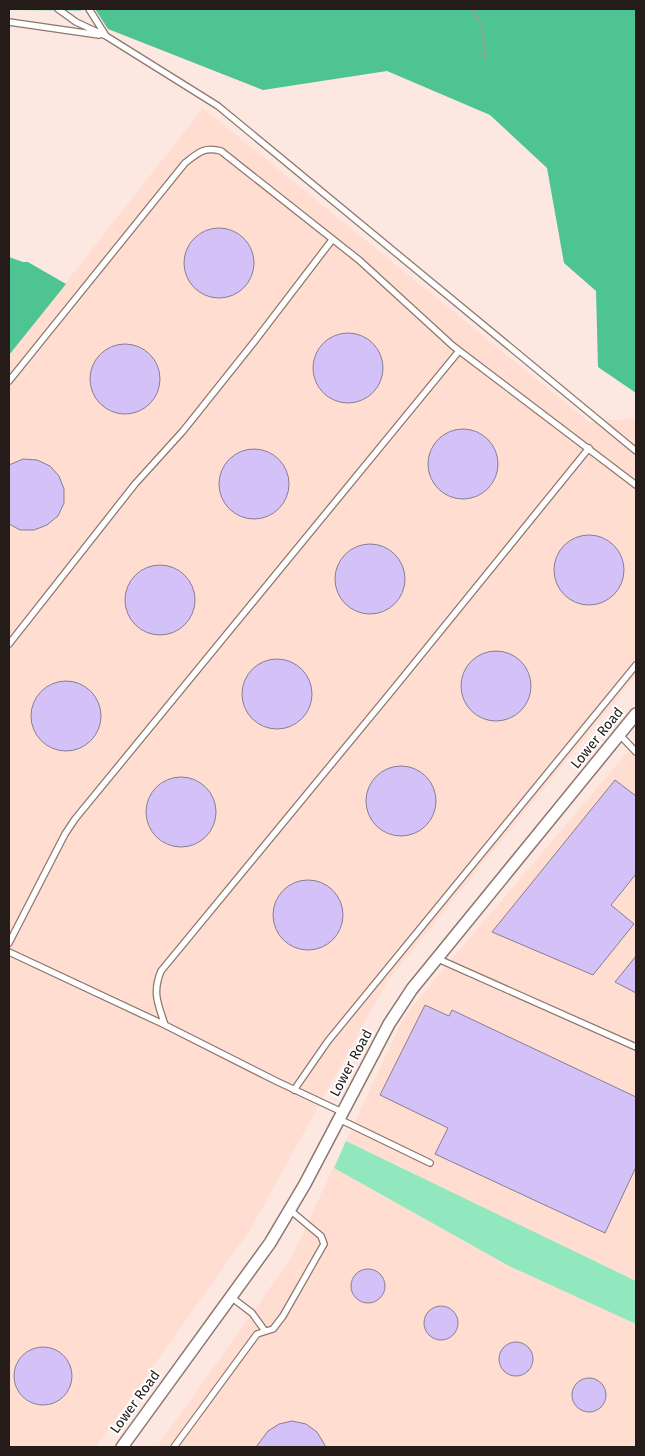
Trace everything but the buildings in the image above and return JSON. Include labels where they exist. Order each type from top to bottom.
[{"type":"street","name":"Lower Road","points":[[122,1447],[270,1243],[290,1210],[389,1024],[412,989],[636,714]]},
{"type":"lane","points":[[58,9],[76,22],[106,36],[218,106],[636,451]]},
{"type":"lane","points":[[89,9],[106,36]]},
{"type":"lane","points":[[9,22],[106,36]]},
{"type":"lane","points":[[9,381],[180,168],[204,150],[213,148],[221,151],[359,260],[459,351],[636,485]]},
{"type":"lane","points":[[9,644],[135,484],[183,431],[248,350],[332,240]]},
{"type":"lane","points":[[9,943],[75,819],[459,351]]},
{"type":"lane","points":[[165,1025],[156,999],[156,984],[160,971],[589,448]]},
{"type":"lane","points":[[294,1090],[328,1041],[636,665]]},
{"type":"lane","points":[[619,734],[636,752]]},
{"type":"lane","points":[[9,952],[165,1025],[294,1090],[430,1163]]},
{"type":"lane","points":[[436,958],[636,1047]]},
{"type":"lane","points":[[174,1447],[257,1334],[273,1329],[283,1316],[324,1244],[321,1236],[290,1210]]},
{"type":"lane","points":[[231,1297],[252,1313],[265,1332]]},
{"type":"path","points":[[473,9],[482,28],[485,57]]},
{"type":"shaded area","points":[[203,108],[589,422],[636,418],[636,675],[389,979],[250,1230],[96,1447],[9,1447],[9,355]]},
{"type":"shaded area","points":[[636,742],[636,1281],[346,1141],[334,1168],[509,1266],[636,1324],[636,1447],[157,1447],[291,1258],[403,1019]]},
{"type":"green space","points":[[9,9],[80,9],[82,11],[11,10]]},
{"type":"green space","points":[[95,9],[636,9],[636,393],[598,367],[596,291],[564,263],[547,168],[490,115],[387,71],[263,90],[108,29]]},
{"type":"green space","points":[[9,257],[28,262],[66,284],[9,355]]},
{"type":"green space","points":[[346,1141],[636,1281],[636,1324],[509,1266],[334,1168]]}]
